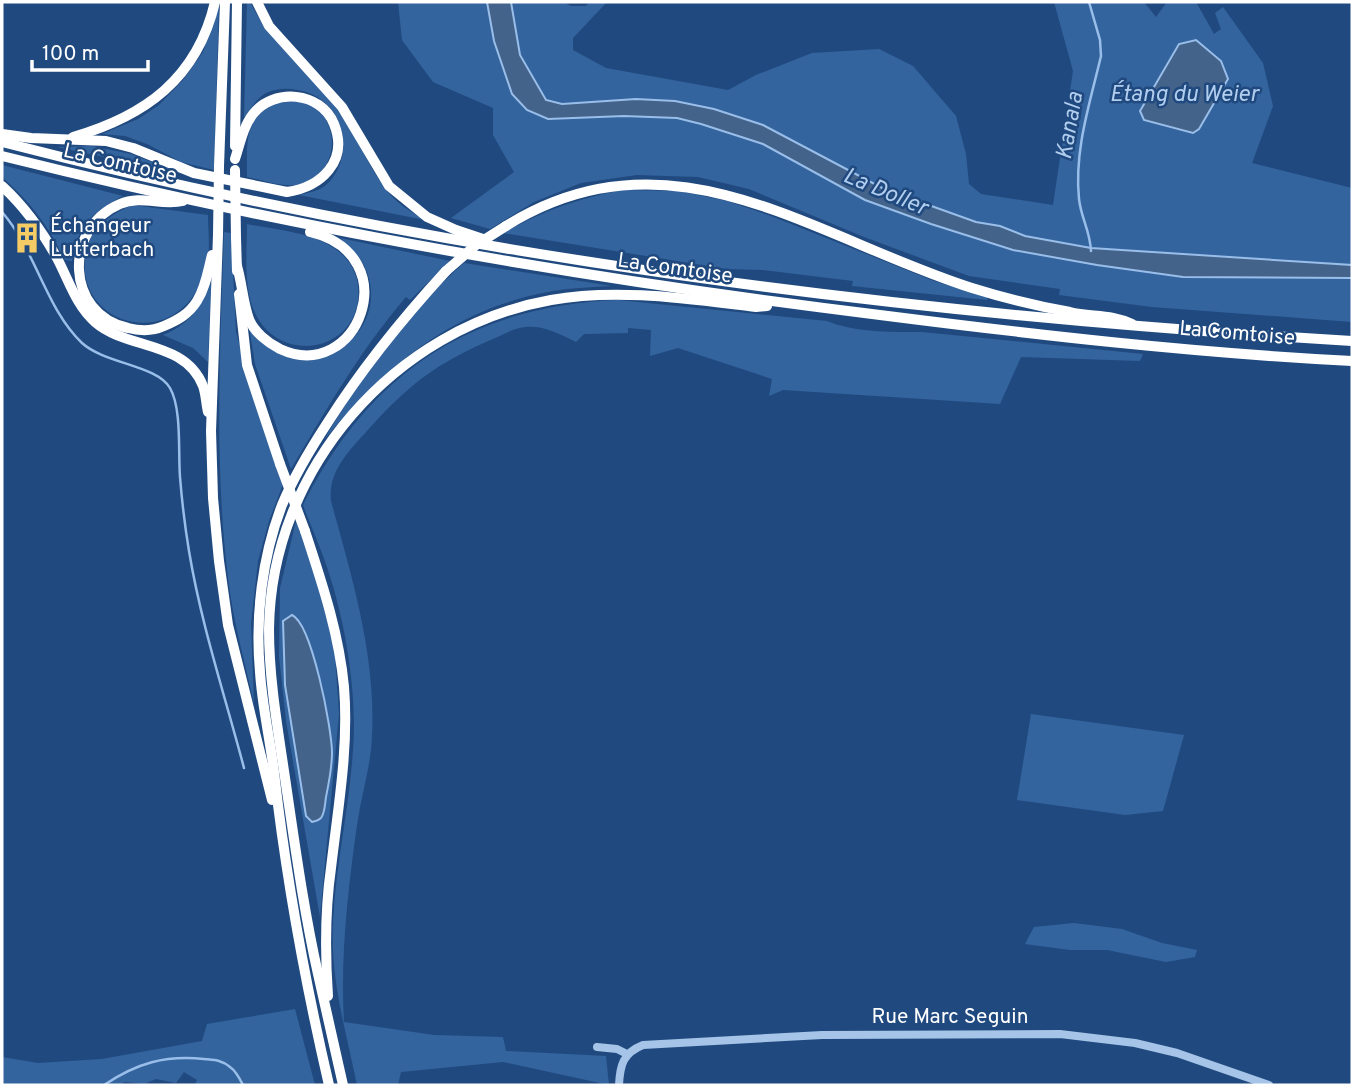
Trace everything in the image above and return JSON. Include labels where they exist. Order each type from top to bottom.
[{"type":"highway","points":[[63,140],[106,127],[136,113],[162,94],[198,46],[215,2]]},
{"type":"highway","points":[[225,2],[211,431],[217,548],[228,625],[280,827]]},
{"type":"highway","points":[[237,2],[235,165],[240,321],[247,365],[329,604],[344,688],[344,756],[326,915],[330,1023]]},
{"type":"highway","points":[[257,2],[269,26],[342,107],[389,186],[426,217],[502,247]]},
{"type":"highway","points":[[2,134],[106,141],[134,148],[194,173],[287,192],[302,190],[329,172],[336,156],[334,123],[323,109],[306,99],[282,97],[270,100],[252,115],[244,131],[235,165]]},
{"type":"highway","name":"La Comtoise","points":[[2,142],[206,190],[502,247],[758,286],[929,307],[1137,327],[1352,341]]},
{"type":"highway","name":"La Comtoise","points":[[2,156],[293,222],[525,265],[784,303],[1077,339],[1352,361]]},
{"type":"highway","points":[[329,1085],[315,1026],[280,827],[260,672],[259,624],[268,551],[282,505],[307,454],[359,375],[397,324],[446,271],[476,245],[548,204],[610,187],[675,185],[718,191],[758,204],[971,288],[1073,313],[1120,318],[1137,327]]},
{"type":"highway","points":[[2,186],[30,215],[44,235],[87,314],[111,333],[173,354],[192,368],[203,386],[211,431]]},
{"type":"highway","points":[[188,200],[173,204],[128,201],[100,217],[83,240],[78,266],[80,282],[88,301],[116,326],[137,331],[157,330],[177,321],[198,300],[217,237]]},
{"type":"highway","points":[[237,266],[250,320],[267,341],[287,352],[299,354],[320,353],[340,344],[361,316],[365,293],[361,271],[356,261],[340,245],[322,235],[303,231],[293,222]]},
{"type":"highway","points":[[343,1085],[306,908],[270,671],[269,640],[274,579],[301,492],[322,454],[370,394],[400,366],[472,325],[510,310],[550,300],[612,295],[755,307],[784,303]]},
{"type":"street","name":"Rue Marc Seguin","points":[[627,1055],[643,1045],[822,1035],[1059,1034],[1135,1043],[1177,1053],[1269,1085]]},
{"type":"street","points":[[597,1048],[617,1049],[627,1055],[620,1068],[619,1085]]},
{"type":"shaded area","points":[[247,2],[250,2],[279,44],[336,106],[390,194],[425,220],[299,195],[323,188],[334,175],[342,156],[342,131],[331,109],[322,100],[294,89],[278,89],[266,93],[244,118]]},
{"type":"shaded area","points":[[398,2],[564,2],[571,6],[586,6],[589,2],[607,2],[573,38],[573,50],[606,68],[728,90],[756,75],[812,53],[879,49],[913,66],[956,116],[966,154],[969,184],[981,194],[1053,205],[1073,71],[1054,2],[1144,2],[1156,17],[1167,2],[1196,2],[1214,34],[1221,29],[1215,13],[1223,7],[1263,63],[1273,106],[1252,163],[1352,188],[1352,322],[1152,307],[1059,295],[1060,289],[969,276],[864,237],[749,189],[698,177],[637,175],[581,183],[534,202],[490,229],[451,218],[514,172],[493,135],[493,108],[433,82],[402,40]]},
{"type":"shaded area","points":[[219,6],[214,170],[181,162],[125,136],[102,134],[138,119],[159,105],[183,80],[203,52]]},
{"type":"shaded area","points":[[279,101],[300,102],[312,106],[329,126],[332,138],[327,163],[320,173],[309,181],[296,185],[247,177],[249,132],[259,115]]},
{"type":"shaded area","points":[[92,146],[131,154],[183,174],[57,147]]},
{"type":"shaded area","points":[[2,165],[123,196],[88,221],[78,238],[72,261],[65,260],[38,215],[2,177]]},
{"type":"shaded area","points":[[622,190],[679,191],[727,201],[934,281],[988,297],[987,300],[852,286],[853,281],[763,270],[727,269],[503,233],[561,207]]},
{"type":"shaded area","points":[[132,205],[208,215],[208,258],[197,290],[179,311],[158,321],[135,322],[113,315],[96,300],[86,279],[86,253],[92,236],[102,223]]},
{"type":"shaded area","points":[[247,224],[318,240],[338,251],[349,262],[358,286],[357,308],[349,325],[336,337],[319,344],[301,346],[283,341],[267,331],[251,303],[246,269]]},
{"type":"shaded area","points":[[224,232],[231,233],[236,332],[261,421],[283,484],[258,561],[251,624],[254,704],[228,578],[221,492],[219,405]]},
{"type":"shaded area","points":[[340,238],[450,261],[410,300],[406,297],[390,317],[345,380],[291,469],[255,364],[249,326],[271,348],[295,358],[319,358],[340,349],[358,333],[369,312],[371,287],[362,262]]},
{"type":"shaded area","points":[[464,263],[612,286],[560,290],[517,299],[453,326],[398,364],[372,387],[324,440],[387,346],[424,302]]},
{"type":"shaded area","points":[[211,284],[208,362],[193,348],[163,335],[187,321]]},
{"type":"shaded area","points":[[618,300],[827,321],[862,330],[922,332],[1143,354],[1140,361],[1021,357],[1000,404],[783,390],[769,396],[772,379],[678,348],[650,356],[651,330],[628,328],[628,333],[584,334],[576,342],[545,329],[525,327],[474,347],[439,366],[396,401],[340,463],[331,491],[331,501],[361,617],[372,706],[371,747],[357,825],[346,924],[344,1022],[434,1035],[503,1037],[506,1051],[606,1056],[609,1085],[503,1062],[401,1072],[398,1085],[357,1085],[340,1004],[333,944],[337,874],[353,752],[352,687],[347,647],[334,589],[303,505],[329,459],[359,418],[393,384],[430,355],[471,333],[516,316],[565,305]]},
{"type":"shaded area","points":[[296,521],[325,603],[335,656],[339,714],[320,917],[286,721],[279,656],[280,588]]},
{"type":"shaded area","points":[[1031,714],[1184,735],[1163,811],[1125,815],[1017,800]]},
{"type":"shaded area","points":[[1074,923],[1122,929],[1162,943],[1197,950],[1195,957],[1166,962],[1107,950],[1070,950],[1025,944],[1034,927]]},
{"type":"shaded area","points":[[295,1009],[315,1085],[195,1085],[197,1080],[184,1072],[176,1083],[156,1079],[144,1084],[125,1082],[119,1085],[2,1085],[2,1057],[38,1063],[102,1059],[202,1041],[207,1024]]},
{"type":"water","name":"La Doller","points":[[487,2],[511,2],[520,55],[546,100],[562,104],[636,99],[675,101],[714,109],[763,125],[884,189],[976,222],[1000,226],[1025,236],[1091,248],[1352,265],[1352,278],[1183,277],[1013,250],[865,200],[763,144],[701,124],[677,118],[624,116],[548,119],[527,110],[512,94],[494,41]]},
{"type":"water","name":"Étang du Weier","points":[[1196,40],[1221,61],[1228,79],[1199,129],[1193,133],[1144,120],[1140,111],[1179,44]]},
{"type":"water","points":[[292,615],[307,637],[320,678],[331,741],[331,764],[324,811],[321,818],[312,822],[306,816],[285,685],[283,621]]},
{"type":"waterway","name":"Kanala","points":[[1089,2],[1100,40],[1101,56],[1084,127],[1078,181],[1080,206],[1091,251]]},
{"type":"waterway","points":[[2,212],[24,244],[59,314],[82,343],[104,356],[154,374],[170,388],[174,397],[178,419],[182,496],[194,578],[244,768]]},
{"type":"waterway","points":[[104,1085],[140,1066],[177,1058],[224,1063],[238,1075],[243,1085]]},
{"type":"place","name":"Échangeur Lutterbach","points":[[27,238]]}]
